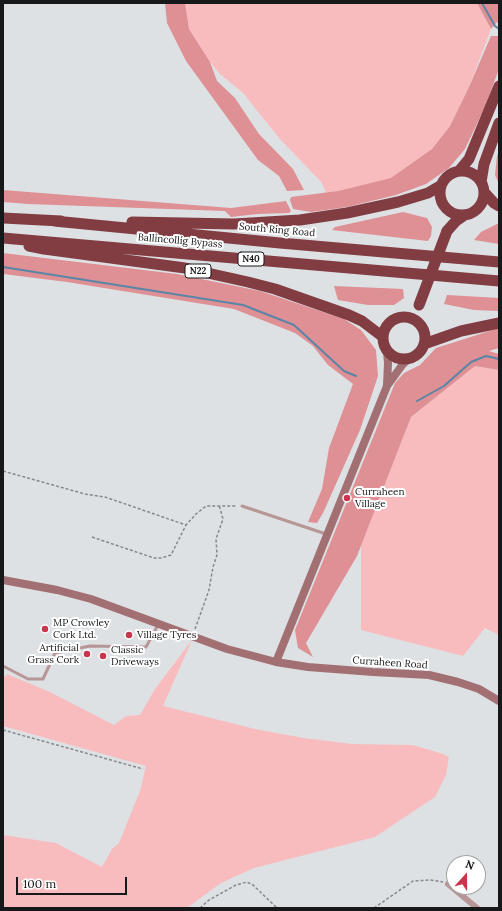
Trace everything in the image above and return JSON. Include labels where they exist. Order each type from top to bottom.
[{"type":"highway","points":[[3,218],[54,221],[234,224],[300,220],[386,205],[428,193],[440,186],[447,176],[459,171],[469,159],[499,86]]},
{"type":"highway","points":[[447,231],[456,221],[477,209],[481,204],[484,164],[499,123]]},
{"type":"highway","points":[[459,171],[471,173],[494,203],[499,206]]},
{"type":"highway","points":[[440,186],[440,200],[443,206],[453,214],[465,215]]},
{"type":"highway","points":[[419,305],[410,314],[398,318],[387,325],[383,342],[387,352],[398,358],[410,358],[416,355],[424,344],[425,338],[418,315],[419,305],[447,231],[449,218],[448,211]]},
{"type":"highway","name":"South Ring Road","points":[[54,221],[499,262]]},
{"type":"highway","name":"Ballincollig Bypass","points":[[3,239],[499,281]]},
{"type":"highway","name":"N22","points":[[3,239],[44,249],[185,268],[248,282],[275,289],[348,315],[362,321],[383,337]]},
{"type":"highway","points":[[404,317],[417,322],[422,327]]},
{"type":"highway","points":[[424,344],[461,331],[499,323]]},
{"type":"street","points":[[387,352],[387,386]]},
{"type":"street","points":[[276,662],[326,534],[387,386],[403,364],[410,358]]},
{"type":"street","name":"Curraheen Road","points":[[3,580],[57,590],[91,599],[227,649],[276,662],[308,667],[344,670],[429,674],[476,688],[499,701]]},
{"type":"street","points":[[461,895],[477,908]]},
{"type":"lane","points":[[242,506],[326,534]]},
{"type":"lane","points":[[3,666],[28,679],[44,679],[55,653],[90,646],[146,647],[159,624]]},
{"type":"path","points":[[3,471],[85,494],[105,497],[186,525]]},
{"type":"path","points":[[193,636],[209,590],[213,567],[217,555],[216,539],[223,519],[219,505]]},
{"type":"path","points":[[92,537],[154,558],[161,558],[171,555],[186,525],[206,506],[242,506]]},
{"type":"path","points":[[3,730],[143,769]]},
{"type":"path","points":[[374,908],[413,881],[430,880],[446,883]]},
{"type":"path","points":[[200,908],[209,900],[236,884],[247,882],[253,885],[277,908]]},
{"type":"shaded area","points":[[165,3],[185,3],[189,29],[210,62],[217,81],[235,98],[259,134],[293,169],[304,190],[287,191],[279,176],[258,160],[186,61],[167,23]]},
{"type":"shaded area","points":[[185,3],[477,3],[491,29],[469,87],[450,126],[432,149],[392,178],[326,193],[322,183],[279,138],[243,93],[220,74],[210,62],[189,29]]},
{"type":"shaded area","points":[[477,3],[499,3],[499,23],[497,22],[491,29]]},
{"type":"shaded area","points":[[491,36],[499,36],[499,69],[484,109],[465,149],[449,168],[426,184],[396,195],[347,207],[311,212],[293,209],[290,200],[291,197],[338,191],[391,178],[432,149],[450,126]]},
{"type":"shaded area","points":[[499,150],[499,184],[495,175]]},
{"type":"shaded area","points":[[3,190],[231,208],[286,201],[291,211],[289,213],[231,217],[225,211],[28,204],[3,202]]},
{"type":"shaded area","points":[[403,212],[427,218],[432,227],[431,236],[428,241],[332,230],[335,227]]},
{"type":"shaded area","points":[[499,223],[499,244],[474,240],[481,232]]},
{"type":"shaded area","points":[[3,253],[177,274],[260,291],[344,319],[361,330],[376,350],[378,376],[360,430],[323,513],[317,523],[308,522],[322,489],[329,448],[353,384],[328,365],[313,346],[295,333],[234,309],[67,282],[3,274]]},
{"type":"shaded area","points":[[334,286],[403,289],[404,298],[394,305],[368,305],[338,300]]},
{"type":"shaded area","points":[[447,295],[499,298],[499,311],[474,310],[444,304]]},
{"type":"shaded area","points":[[499,328],[499,348],[489,351],[499,354],[499,370],[475,366],[411,417],[357,556],[306,643],[313,657],[298,648],[295,630],[395,383],[404,373],[420,365],[436,348]]},
{"type":"shaded area","points":[[475,366],[499,370],[499,635],[485,628],[463,656],[361,630],[361,545],[411,417]]},
{"type":"shaded area","points":[[192,640],[163,706],[255,729],[304,738],[352,744],[413,745],[443,754],[449,757],[446,775],[435,797],[375,837],[254,868],[221,883],[187,908],[3,908],[3,835],[56,843],[102,867],[112,849],[119,843],[140,791],[146,766],[3,726],[3,678],[7,674],[50,692],[114,725],[126,716],[140,715],[155,689]]},
{"type":"waterway","points":[[482,3],[495,26],[499,29]]},
{"type":"waterway","points":[[3,267],[243,305],[294,325],[344,371],[356,376]]},
{"type":"waterway","points":[[417,401],[444,386],[471,362],[486,356],[499,359]]},
{"type":"place","name":"Curraheen Village","points":[[347,498]]},
{"type":"place","name":"MP Crowley Cork Ltd.","points":[[45,629]]},
{"type":"place","name":"Village Tyres","points":[[129,635]]},
{"type":"place","name":"Artificial Grass Cork","points":[[87,654]]},
{"type":"place","name":"Classic Driveways","points":[[103,656]]}]
